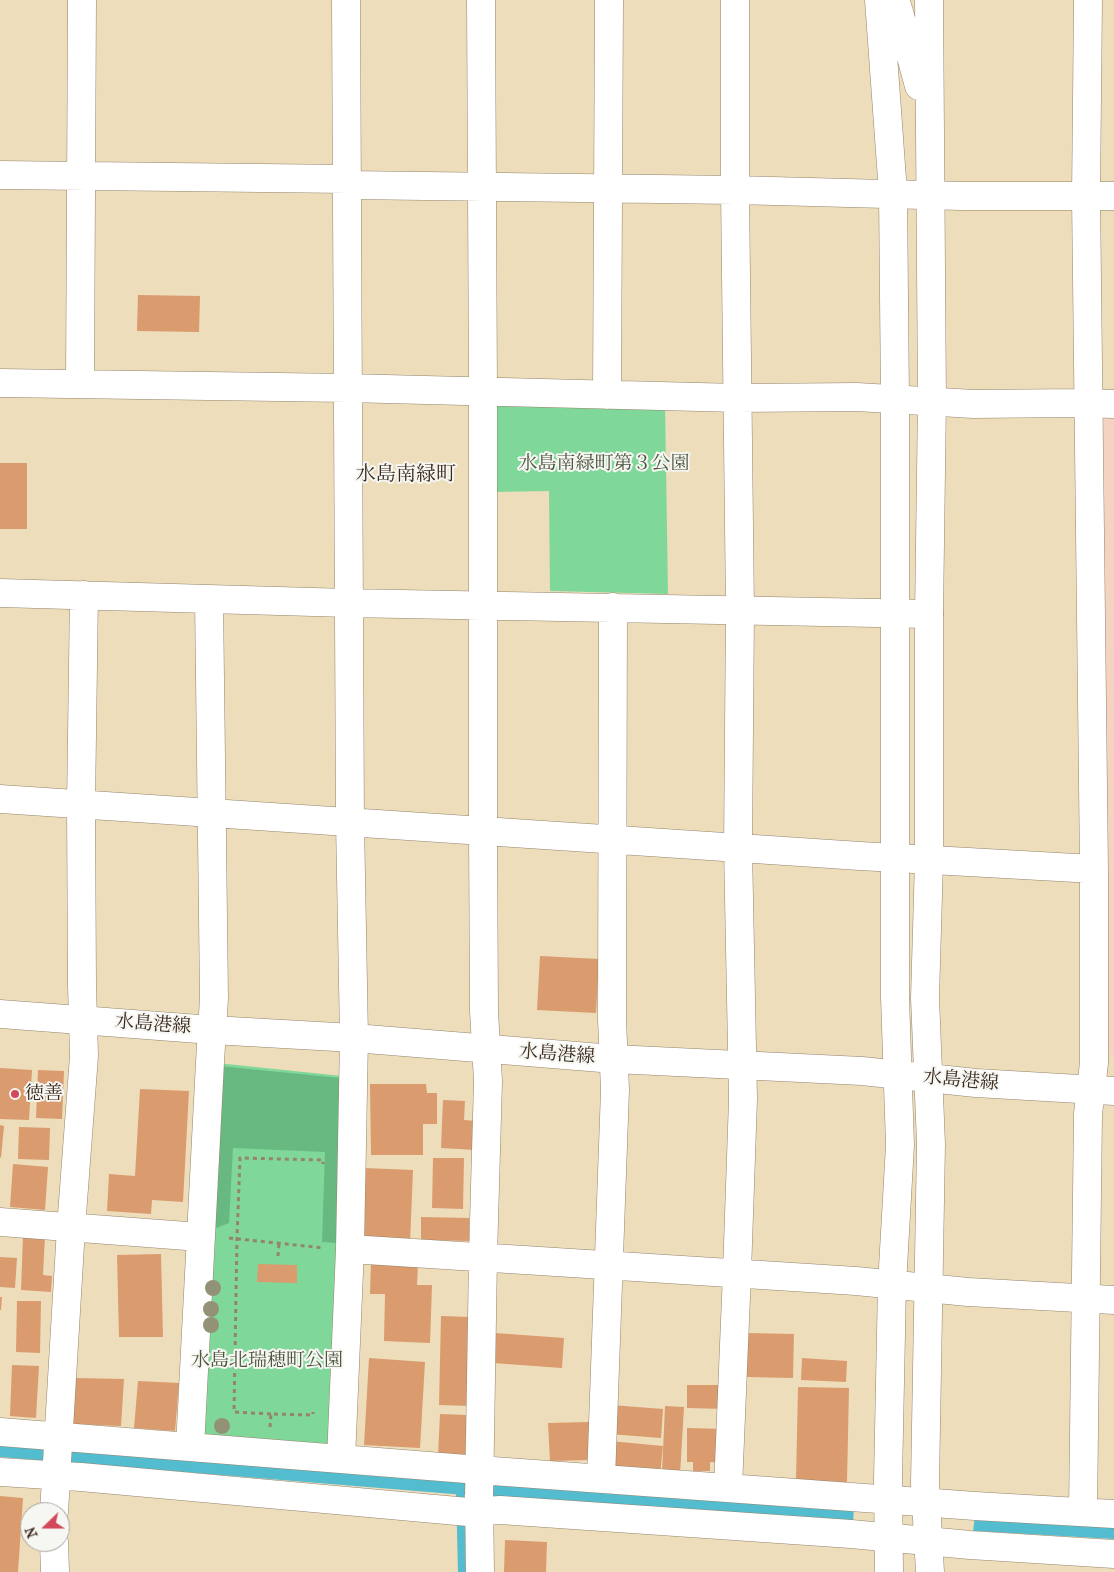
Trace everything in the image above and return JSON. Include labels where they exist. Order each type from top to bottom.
[{"type":"street","points":[[80,384],[82,0]]},
{"type":"street","points":[[341,1459],[350,1249],[354,1038],[348,603],[346,0]]},
{"type":"street","points":[[480,1572],[473,1497],[488,1081],[484,1011],[482,831],[484,392],[481,0]]},
{"type":"street","points":[[607,394],[609,0]]},
{"type":"street","points":[[728,1488],[743,1099],[738,848],[740,610],[735,190],[735,0]]},
{"type":"street","points":[[880,0],[894,193],[894,997],[900,1145],[892,1285],[889,1572]]},
{"type":"street","points":[[895,0],[900,12],[930,126]]},
{"type":"street","points":[[928,0],[932,402],[929,614],[929,860],[925,998],[932,1144],[925,1484],[930,1572]]},
{"type":"street","points":[[1083,1512],[1088,1114],[1103,1091],[1094,1063],[1094,869],[1101,404],[1086,196],[1088,0]]},
{"type":"street","points":[[0,175],[894,193],[961,196],[1114,196]]},
{"type":"street","points":[[0,383],[347,388],[738,398],[857,397],[973,404],[1101,404]]},
{"type":"street","points":[[0,593],[348,603],[929,614]]},
{"type":"street","points":[[54,1502],[70,1228],[84,1056],[81,805],[84,595]]},
{"type":"street","points":[[190,1447],[214,998],[209,599]]},
{"type":"street","points":[[590,1493],[609,1266],[616,1090],[612,1019],[613,607]]},
{"type":"street","points":[[0,799],[894,858],[1094,869]]},
{"type":"street","name":"水島港線","points":[[0,1014],[212,1030],[354,1038],[614,1059],[862,1071],[976,1083],[1103,1091]]},
{"type":"street","points":[[0,1222],[200,1237]]},
{"type":"street","points":[[350,1249],[737,1273],[968,1292],[1114,1300]]},
{"type":"street","points":[[0,1432],[56,1456],[81,1477],[473,1497],[728,1488],[889,1518],[927,1521],[1083,1512],[1114,1514]]},
{"type":"street","points":[[0,1472],[56,1456],[190,1447],[341,1459],[473,1497],[500,1510],[590,1493],[927,1521],[1114,1554]]},
{"type":"street","points":[[54,1552],[55,1572]]},
{"type":"path","points":[[314,1406],[313,1415],[234,1412],[240,1158],[323,1160],[322,1170]]},
{"type":"path","points":[[200,1237],[237,1238],[320,1248],[350,1249]]},
{"type":"path","points":[[320,1248],[321,1238]]},
{"type":"path","points":[[278,1256],[279,1243]]},
{"type":"path","points":[[269,1453],[271,1414]]},
{"type":"shaded area","points":[[1098,412],[1114,412],[1114,1055],[1105,1054]]},
{"type":"green space","name":"水島南緑町第３公園","points":[[494,401],[665,402],[668,594],[550,591],[549,491],[493,492]]},
{"type":"green space","name":"水島北瑞穂町公園","points":[[217,1063],[342,1076],[331,1445],[196,1437]]},
{"type":"green space","points":[[219,1066],[340,1078],[336,1243],[322,1242],[325,1152],[233,1148],[229,1223],[211,1230]]},
{"type":"water","points":[[0,1444],[1114,1524],[1114,1539],[502,1498],[0,1457]]},
{"type":"pier","points":[[854,1506],[975,1515],[973,1532],[853,1523]]},
{"type":"building","points":[[138,295],[200,296],[199,332],[137,331]]},
{"type":"building","points":[[0,463],[27,463],[27,529],[0,529]]},
{"type":"building","points":[[540,956],[599,959],[596,1013],[537,1010]]},
{"type":"building","name":"徳善","points":[[0,1068],[32,1070],[29,1120],[0,1119]]},
{"type":"building","points":[[38,1070],[64,1071],[62,1119],[36,1118]]},
{"type":"building","points":[[370,1084],[426,1084],[427,1093],[437,1093],[437,1124],[423,1124],[423,1155],[371,1155]]},
{"type":"building","points":[[140,1089],[189,1091],[183,1202],[152,1200],[151,1214],[107,1211],[109,1174],[135,1176]]},
{"type":"building","points":[[443,1100],[465,1101],[464,1120],[477,1121],[476,1150],[441,1148]]},
{"type":"building","points":[[0,1125],[4,1126],[1,1158],[0,1157]]},
{"type":"building","points":[[19,1127],[50,1128],[49,1160],[18,1159]]},
{"type":"building","points":[[433,1158],[464,1158],[463,1209],[432,1208]]},
{"type":"building","points":[[13,1164],[48,1167],[45,1210],[10,1207]]},
{"type":"building","points":[[364,1168],[413,1170],[410,1243],[361,1240]]},
{"type":"building","points":[[421,1217],[469,1218],[469,1241],[421,1240]]},
{"type":"building","points":[[23,1235],[45,1236],[43,1275],[52,1276],[51,1292],[21,1290]]},
{"type":"building","points":[[161,1254],[163,1337],[119,1337],[117,1255]]},
{"type":"building","points":[[0,1257],[17,1258],[15,1288],[0,1287]]},
{"type":"building","points":[[371,1262],[418,1264],[417,1285],[432,1285],[430,1343],[384,1341],[385,1294],[370,1294]]},
{"type":"building","points":[[258,1264],[297,1265],[297,1283],[257,1282]]},
{"type":"building","points":[[0,1297],[2,1297],[1,1310],[0,1310]]},
{"type":"building","points":[[17,1301],[41,1301],[40,1353],[16,1352]]},
{"type":"building","points":[[441,1316],[470,1317],[469,1406],[439,1405]]},
{"type":"building","points":[[495,1333],[564,1338],[562,1368],[493,1363]]},
{"type":"building","points":[[747,1333],[794,1334],[793,1378],[746,1377]]},
{"type":"building","points":[[369,1358],[425,1362],[420,1448],[364,1445]]},
{"type":"building","points":[[802,1358],[847,1361],[846,1382],[801,1380]]},
{"type":"building","points":[[12,1365],[39,1366],[36,1418],[10,1416]]},
{"type":"building","points":[[75,1378],[124,1379],[121,1426],[72,1424]]},
{"type":"building","points":[[138,1381],[179,1383],[175,1431],[134,1428]]},
{"type":"building","points":[[687,1385],[727,1385],[727,1409],[687,1408]]},
{"type":"building","points":[[798,1387],[849,1388],[847,1482],[796,1481]]},
{"type":"building","points":[[611,1405],[663,1409],[661,1438],[609,1434]]},
{"type":"building","points":[[665,1406],[684,1407],[680,1475],[662,1474]]},
{"type":"building","points":[[440,1414],[467,1415],[465,1457],[438,1456]]},
{"type":"building","points":[[589,1422],[590,1460],[550,1461],[548,1423]]},
{"type":"building","points":[[687,1428],[726,1429],[725,1463],[710,1462],[710,1471],[693,1471],[693,1462],[687,1462]]},
{"type":"building","points":[[610,1441],[663,1446],[660,1475],[607,1470]]},
{"type":"building","points":[[0,1496],[23,1498],[23,1502],[20,1502],[18,1572],[0,1572]]},
{"type":"building","points":[[505,1540],[547,1542],[546,1572],[504,1572]]},
{"type":"waterway","points":[[460,1489],[462,1572]]},
{"type":"place","name":"徳善","points":[[15,1094]]},
{"type":"district","name":"水島南緑町","points":[[406,475]]}]
